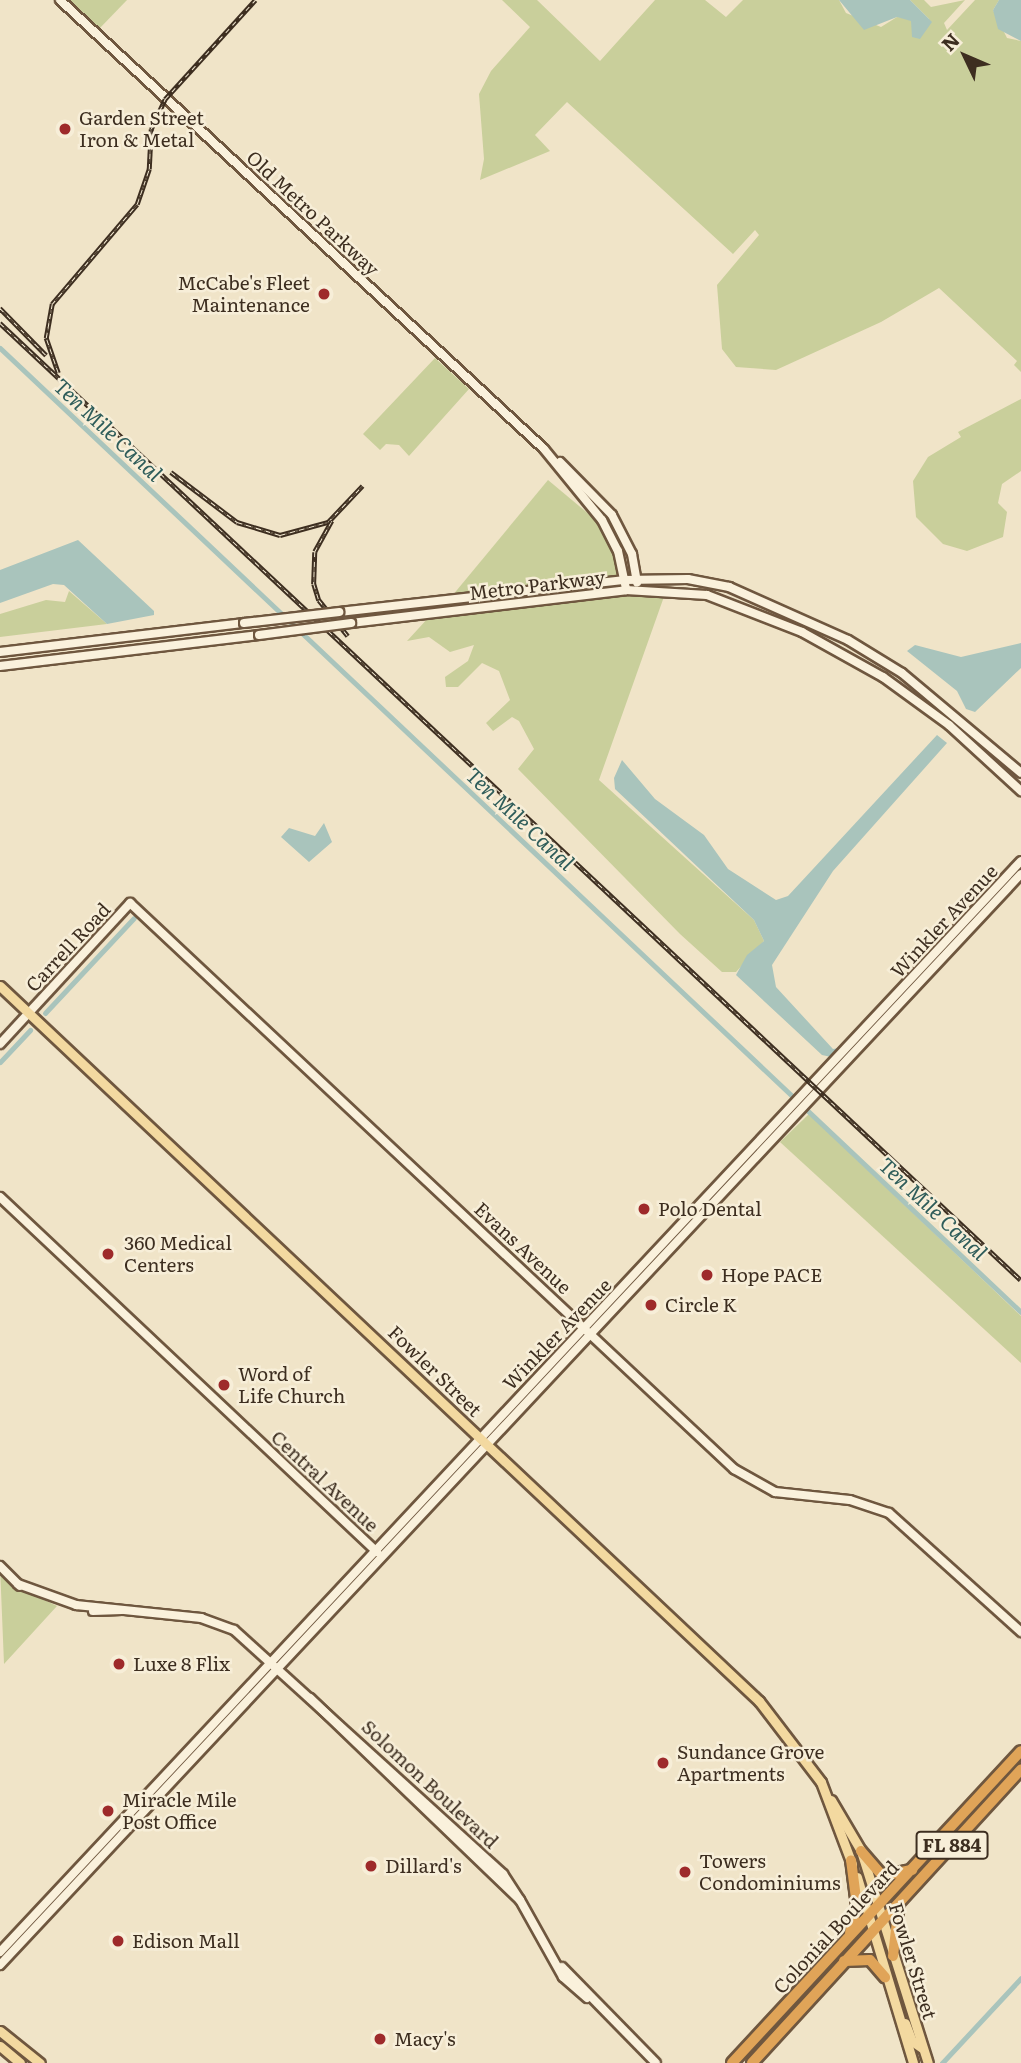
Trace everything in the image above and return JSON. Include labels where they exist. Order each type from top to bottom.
[{"type":"highway","name":"Colonial Boulevard","points":[[732,2063],[915,1869],[1021,1751]]},
{"type":"highway","name":"Colonial Boulevard","points":[[752,2063],[1021,1769]]},
{"type":"highway","points":[[1009,1783],[1021,1777]]},
{"type":"highway","points":[[861,1851],[883,1876],[915,1869]]},
{"type":"highway","points":[[844,1942],[857,1913],[851,1860]]},
{"type":"highway","points":[[893,1956],[899,1902]]},
{"type":"highway","points":[[844,1961],[870,1960],[886,1977]]},
{"type":"main road","name":"Fowler Street","points":[[0,986],[759,1701],[808,1760],[828,1797],[851,1860],[912,2059]]},
{"type":"main road","name":"Fowler Street","points":[[828,1797],[842,1812],[861,1851],[928,2063]]},
{"type":"main road","points":[[893,2004],[912,2041],[922,2048]]},
{"type":"main road","points":[[0,2031],[40,2063]]},
{"type":"main road","points":[[0,2046],[20,2063]]},
{"type":"main road","points":[[912,2059],[919,2063]]},
{"type":"street","name":"Old Metro Parkway","points":[[60,0],[544,449],[592,490],[624,535],[638,585]]},
{"type":"street","name":"Old Metro Parkway","points":[[544,449],[609,531],[626,585]]},
{"type":"street","points":[[574,484],[592,490]]},
{"type":"street","name":"Metro Parkway","points":[[0,652],[401,604],[688,579],[729,587],[848,640],[946,705],[1021,773]]},
{"type":"street","name":"Metro Parkway","points":[[0,666],[426,615],[626,585]]},
{"type":"street","name":"Metro Parkway","points":[[638,585],[730,601],[836,650],[921,703],[1021,791]]},
{"type":"street","name":"Winkler Avenue","points":[[0,1965],[376,1550],[483,1441],[792,1114],[806,1093],[1021,861]]},
{"type":"street","name":"Winkler Avenue","points":[[792,1114],[813,1099],[1021,874]]},
{"type":"street","name":"Carrell Road","points":[[0,1044],[130,904]]},
{"type":"street","name":"Evans Avenue","points":[[130,904],[741,1474],[785,1495],[850,1500],[889,1513],[1021,1632]]},
{"type":"street","points":[[922,981],[923,970],[944,944]]},
{"type":"street","points":[[866,1041],[876,1017]]},
{"type":"street","name":"Central Avenue","points":[[0,1197],[376,1550],[376,1562]]},
{"type":"street","name":"Winkler Avenue","points":[[0,1952],[376,1562],[483,1441]]},
{"type":"street","name":"Solomon Boulevard","points":[[0,1566],[18,1584],[58,1601],[213,1620],[245,1637],[520,1900],[554,1957],[587,1998],[656,2063]]},
{"type":"street","points":[[32,1930],[59,1896],[56,1891]]},
{"type":"green space","points":[[64,0],[127,0],[99,29]]},
{"type":"green space","points":[[502,0],[537,0],[600,61],[655,0],[705,0],[726,17],[743,0],[839,0],[846,13],[881,27],[897,17],[929,19],[910,0],[924,0],[931,7],[965,0],[944,23],[947,30],[975,0],[999,0],[993,10],[1007,38],[1021,41],[1021,372],[1014,365],[1017,361],[939,288],[881,322],[776,370],[736,367],[722,349],[717,285],[759,235],[755,230],[733,254],[567,102],[535,135],[550,151],[480,180],[484,159],[479,94],[491,71],[530,27]]},
{"type":"green space","points":[[435,358],[469,389],[409,456],[399,445],[386,444],[380,450],[363,434]]},
{"type":"green space","points":[[1021,399],[1021,471],[1002,484],[998,503],[1007,512],[1003,537],[967,551],[943,544],[916,517],[913,481],[928,457],[961,437],[958,432]]},
{"type":"green space","points":[[548,480],[603,526],[622,578],[452,596]]},
{"type":"green space","points":[[623,583],[623,587],[435,611],[444,603]]},
{"type":"green space","points":[[69,591],[107,624],[0,637],[0,614],[46,600],[65,602]]},
{"type":"green space","points":[[666,591],[599,780],[754,920],[764,941],[736,972],[722,972],[680,934],[518,769],[534,749],[519,721],[512,717],[493,731],[486,723],[510,700],[499,671],[482,663],[458,687],[446,687],[445,677],[468,661],[474,645],[450,652],[429,637],[407,641],[429,617]]},
{"type":"green space","points":[[809,1114],[1021,1316],[1021,1363],[780,1142]]},
{"type":"green space","points":[[0,1566],[23,1590],[57,1606],[4,1664]]},
{"type":"water","points":[[839,0],[910,0],[932,22],[920,39],[912,37],[911,21],[897,17],[864,30]]},
{"type":"water","points":[[999,0],[1021,0],[1021,41],[998,29],[993,10]]},
{"type":"water","points":[[78,540],[154,611],[154,615],[107,624],[64,585],[53,584],[0,603],[0,570]]},
{"type":"water","points":[[1021,643],[1021,668],[975,712],[966,709],[957,691],[907,651],[915,645],[961,657]]},
{"type":"water","points":[[937,735],[947,743],[833,871],[772,965],[776,987],[833,1049],[839,1048],[831,1057],[822,1055],[736,975],[747,955],[764,941],[754,920],[615,789],[614,778],[622,760],[655,799],[704,835],[728,869],[776,900],[788,896]]},
{"type":"water","points":[[324,823],[332,842],[309,862],[281,837],[289,828],[315,836]]},
{"type":"waterway","name":"Ten Mile Canal","points":[[0,348],[1021,1312]]},
{"type":"waterway","points":[[45,1013],[134,918]]},
{"type":"waterway","points":[[0,1062],[30,1030]]},
{"type":"waterway","points":[[942,2063],[1021,1978]]},
{"type":"railway","points":[[58,373],[46,338],[52,304],[137,204],[149,169],[151,129],[165,99],[255,0]]},
{"type":"railway","points":[[0,308],[46,355]]},
{"type":"railway","points":[[0,323],[1021,1280]]},
{"type":"railway","points":[[171,472],[237,522],[280,535],[328,522],[362,486]]},
{"type":"railway","points":[[332,521],[315,552],[314,584],[319,600],[348,636]]},
{"type":"place","name":"Garden Street Iron & Metal","points":[[65,129]]},
{"type":"place","name":"McCabe's Fleet Maintenance","points":[[324,294]]},
{"type":"place","name":"Polo Dental","points":[[644,1209]]},
{"type":"place","name":"360 Medical Centers","points":[[108,1254]]},
{"type":"place","name":"Hope PACE","points":[[707,1275]]},
{"type":"place","name":"Circle K","points":[[651,1305]]},
{"type":"place","name":"Word of Life Church","points":[[224,1385]]},
{"type":"place","name":"Luxe 8 Flix","points":[[119,1664]]},
{"type":"place","name":"Sundance Grove Apartments","points":[[663,1763]]},
{"type":"place","name":"Miracle Mile Post Office","points":[[108,1811]]},
{"type":"place","name":"Dillard's","points":[[371,1866]]},
{"type":"place","name":"Towers Condominiums","points":[[685,1872]]},
{"type":"place","name":"Edison Mall","points":[[118,1941]]},
{"type":"place","name":"Macy's","points":[[380,2039]]}]
